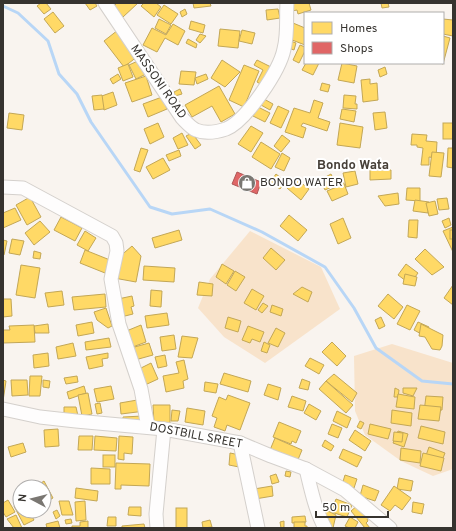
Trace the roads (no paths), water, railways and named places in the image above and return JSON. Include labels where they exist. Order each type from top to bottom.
[{"type":"street","name":"MASSONI ROAD","points":[[109,5],[182,118],[195,130],[207,132],[227,128],[242,117],[259,96],[276,70],[284,49],[286,3]]},
{"type":"street","points":[[3,188],[23,188],[112,236],[116,243],[117,251],[111,279],[119,324],[141,389],[148,427]]},
{"type":"street","name":"DOSTBILL SREET","points":[[3,410],[40,417],[164,429],[240,443],[306,469],[344,490],[390,528]]},
{"type":"street","points":[[157,528],[156,514],[164,429]]},
{"type":"street","points":[[240,443],[258,528]]},
{"type":"street","points":[[306,469],[314,501],[320,519],[325,528]]},
{"type":"waterway","points":[[3,6],[18,13],[48,41],[59,74],[77,94],[91,122],[150,207],[172,214],[210,209],[262,232],[325,267],[354,308],[376,348],[422,381],[453,384]]},
{"type":"place","name":"BONDO WATER","points":[[247,183]]},
{"type":"district","name":"Bondo Wata","points":[[353,166]]}]
